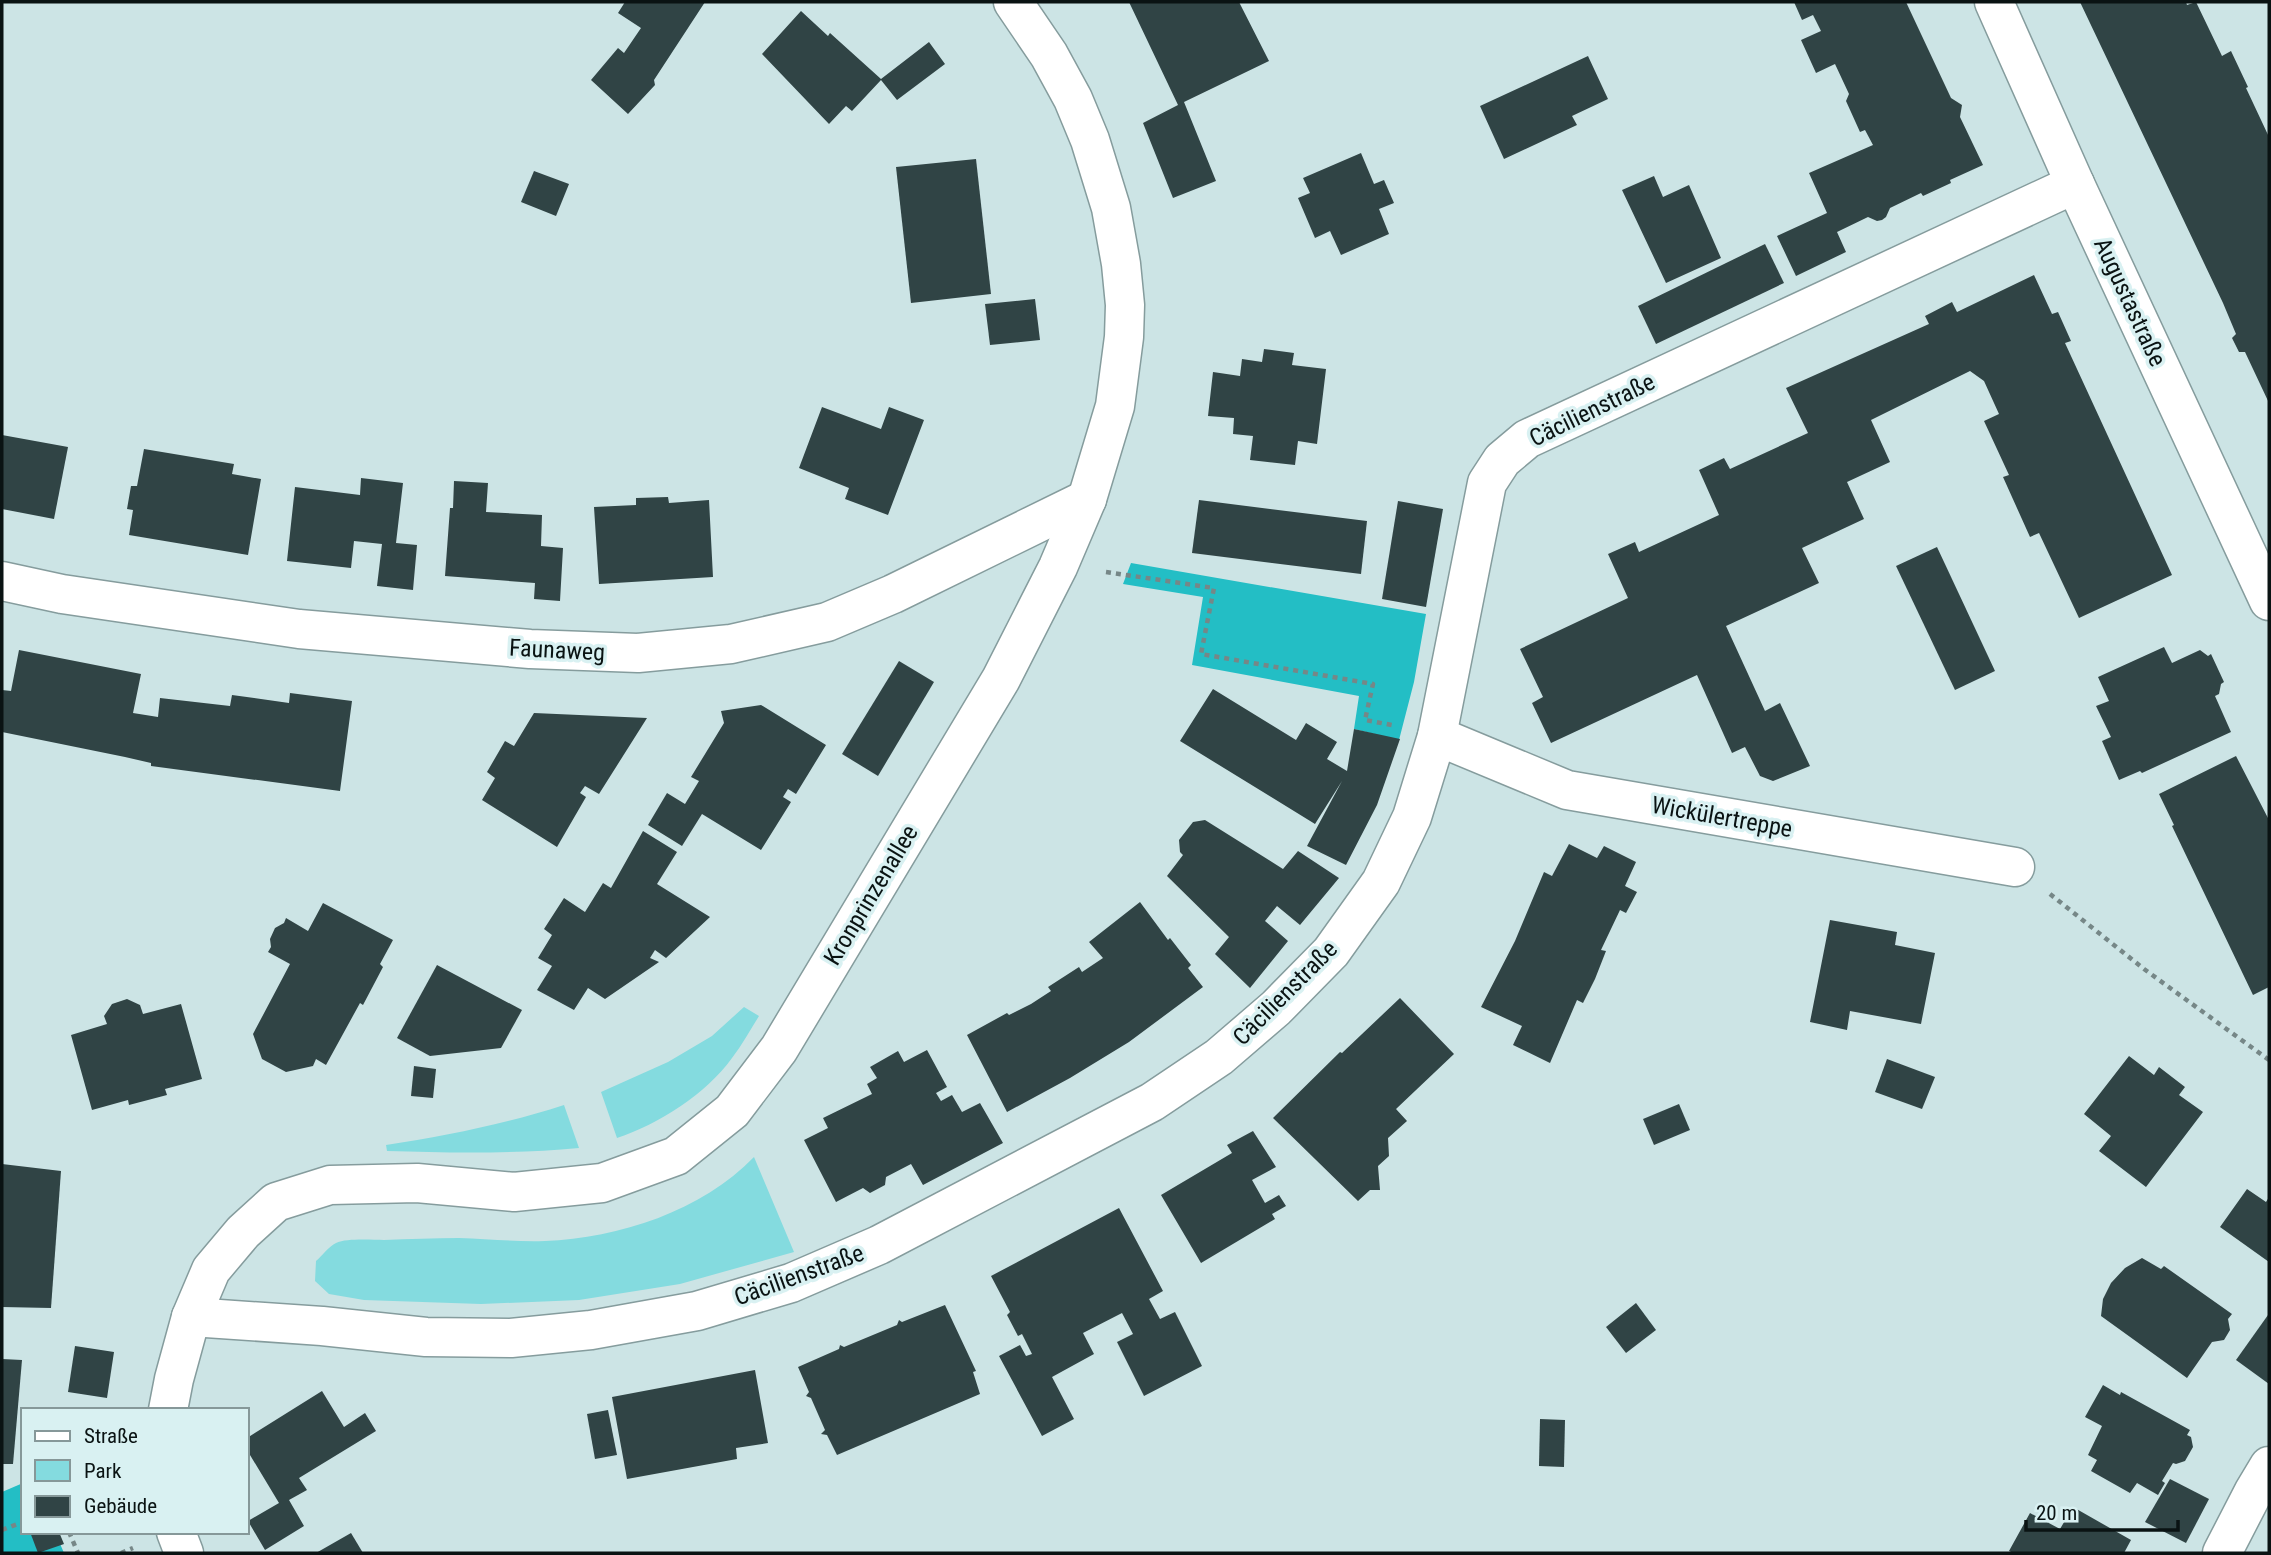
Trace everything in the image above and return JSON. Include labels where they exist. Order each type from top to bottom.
[{"type":"street","name":"Kronprinzenallee","points":[[168,1408],[191,1317],[211,1270],[243,1232],[276,1202],[330,1185],[417,1183],[514,1192],[602,1183],[676,1156],[733,1111],[779,1049],[1001,680],[1058,566],[1087,499],[1115,406],[1125,305],[1111,208],[1086,130],[1049,55],[1013,2]]},
{"type":"street","name":"Augustastraße","points":[[1994,2],[2075,184],[2269,601]]},
{"type":"street","name":"Cäcilienstraße","points":[[191,1317],[426,1337],[511,1338],[591,1330],[697,1311],[791,1283],[879,1245],[1152,1102],[1219,1057],[1276,1008],[1331,952],[1381,882],[1412,817],[1437,736],[1487,483],[1502,460],[1527,439],[2075,184]]},
{"type":"street","name":"Faunaweg","points":[[2,581],[62,594],[299,629],[530,649],[638,653],[731,644],[827,622],[1087,499]]},
{"type":"street","name":"Wickülertreppe","points":[[1437,736],[1567,790],[2029,878]]},
{"type":"street","points":[[2222,1553],[2269,1466]]},
{"type":"street","points":[[177,1534],[184,1553]]},
{"type":"path","points":[[1133,575],[1214,588],[1201,654],[1373,684],[1365,720],[1378,722]]},
{"type":"path","points":[[2029,878],[2144,969],[2269,1060]]},
{"type":"path","points":[[2,1530],[21,1523]]},
{"type":"path","points":[[70,1534],[78,1553]]},
{"type":"green space","points":[[744,1007],[759,1016],[739,1048],[709,1084],[665,1116],[617,1138],[601,1092],[668,1062],[712,1036]]},
{"type":"green space","points":[[564,1105],[579,1148],[483,1152],[387,1151],[386,1145],[475,1129]]},
{"type":"green space","points":[[754,1157],[794,1252],[680,1284],[579,1300],[481,1304],[364,1300],[329,1294],[315,1281],[316,1261],[333,1244],[346,1240],[459,1238],[545,1241],[573,1239],[630,1227],[685,1207],[733,1176]]},
{"type":"shaded area","points":[[1131,563],[1426,614],[1414,682],[1399,740],[1354,729],[1359,696],[1192,665],[1203,597],[1123,584]]},
{"type":"shaded area","points":[[21,1484],[21,1534],[56,1534],[64,1553],[2,1553],[2,1492]]},
{"type":"building","points":[[625,2],[705,2],[654,80],[655,85],[628,114],[591,80],[618,48],[624,53],[641,28],[618,13]]},
{"type":"building","points":[[1129,2],[1239,2],[1269,61],[1184,102],[1216,181],[1173,198],[1143,123],[1178,105]]},
{"type":"building","points":[[1794,2],[1906,2],[1951,98],[1962,105],[1960,117],[1983,165],[1923,196],[1921,193],[1890,208],[1882,220],[1868,217],[1837,232],[1846,252],[1796,276],[1777,236],[1827,213],[1809,173],[1873,145],[1865,130],[1860,132],[1846,101],[1849,94],[1835,64],[1816,73],[1801,40],[1821,31],[1813,15],[1802,20]]},
{"type":"building","points":[[2080,2],[2186,2],[2187,5],[2196,2],[2222,56],[2231,51],[2248,87],[2246,88],[2269,137],[2269,403],[2245,352],[2239,352],[2232,338],[2236,334],[2223,303]]},
{"type":"building","points":[[801,11],[881,79],[929,42],[945,64],[897,100],[881,80],[852,111],[846,106],[829,124],[762,54]]},
{"type":"building","points":[[1588,56],[1608,99],[1572,116],[1577,125],[1504,159],[1480,106]]},
{"type":"building","points":[[1361,153],[1374,184],[1384,180],[1394,203],[1379,209],[1389,234],[1341,255],[1330,231],[1315,238],[1298,198],[1310,193],[1303,178]]},
{"type":"building","points":[[976,159],[991,294],[911,303],[896,167]]},
{"type":"building","points":[[534,171],[569,184],[556,216],[521,202]]},
{"type":"building","points":[[1654,176],[1663,197],[1689,185],[1721,258],[1666,283],[1622,190]]},
{"type":"building","points":[[1765,244],[1784,283],[1656,344],[1638,306]]},
{"type":"building","points":[[2034,275],[2052,314],[2058,312],[2071,341],[2065,343],[2172,575],[2079,618],[2039,533],[2030,537],[2003,477],[2009,475],[1984,421],[1999,414],[1984,381],[1970,371],[1871,420],[1890,462],[1847,482],[1864,519],[1802,548],[1819,583],[1726,626],[1765,711],[1780,703],[1810,766],[1773,781],[1760,776],[1745,747],[1732,753],[1697,675],[1551,743],[1532,703],[1543,697],[1520,649],[1628,598],[1608,554],[1635,542],[1639,552],[1719,515],[1699,470],[1724,458],[1730,469],[1808,433],[1786,388],[1929,324],[1925,316],[1952,302],[1957,312]]},
{"type":"building","points":[[1035,299],[1040,340],[990,345],[985,304]]},
{"type":"building","points":[[1264,349],[1294,353],[1292,365],[1326,369],[1317,444],[1298,441],[1295,465],[1250,460],[1253,436],[1233,434],[1234,418],[1208,416],[1213,372],[1240,376],[1242,359],[1262,362]]},
{"type":"building","points":[[822,407],[881,429],[889,407],[924,420],[888,515],[845,499],[849,488],[799,468]]},
{"type":"building","points":[[2,435],[68,447],[54,519],[2,509]]},
{"type":"building","points":[[144,449],[234,464],[232,474],[261,479],[248,555],[129,535],[133,510],[127,509],[131,486],[137,486]]},
{"type":"building","points":[[361,478],[403,483],[396,543],[417,545],[413,590],[377,586],[382,544],[354,541],[351,568],[287,561],[295,487],[360,495]]},
{"type":"building","points":[[454,481],[488,483],[486,512],[542,515],[541,546],[563,548],[560,601],[534,599],[535,583],[445,576]]},
{"type":"building","points":[[668,497],[669,503],[709,500],[713,577],[599,584],[594,507],[636,505],[636,498]]},
{"type":"building","points":[[1199,500],[1367,521],[1361,574],[1192,553]]},
{"type":"building","points":[[1398,501],[1443,509],[1426,607],[1382,599]]},
{"type":"building","points":[[1937,547],[1995,671],[1955,690],[1896,566]]},
{"type":"building","points":[[2164,647],[2172,663],[2200,650],[2208,656],[2211,654],[2224,682],[2219,694],[2215,696],[2231,732],[2142,773],[2140,771],[2119,780],[2102,741],[2111,737],[2096,706],[2109,701],[2098,677]]},
{"type":"building","points":[[19,650],[141,674],[133,713],[158,717],[160,698],[230,706],[232,695],[289,703],[290,693],[352,701],[340,791],[151,766],[151,763],[125,757],[2,732],[2,690],[11,691]]},
{"type":"building","points":[[899,661],[934,682],[878,776],[842,754]]},
{"type":"building","points":[[1213,689],[1296,740],[1306,723],[1337,742],[1327,759],[1347,771],[1354,729],[1400,739],[1377,805],[1346,865],[1307,846],[1342,781],[1315,824],[1180,741]]},
{"type":"building","points":[[761,705],[826,745],[796,794],[788,789],[783,797],[791,802],[761,850],[702,814],[682,846],[648,825],[667,793],[685,804],[699,781],[691,777],[724,723],[721,711]]},
{"type":"building","points":[[534,713],[647,718],[599,794],[585,786],[580,793],[586,797],[557,847],[482,800],[495,778],[487,772],[505,741],[514,746]]},
{"type":"building","points":[[2236,756],[2269,820],[2269,987],[2253,995],[2159,794]]},
{"type":"building","points":[[1205,820],[1283,869],[1298,851],[1339,878],[1300,925],[1277,906],[1265,921],[1288,941],[1250,988],[1215,954],[1229,937],[1167,876],[1183,855],[1180,852],[1179,840],[1193,822]]},
{"type":"building","points":[[643,831],[677,852],[657,884],[710,917],[666,958],[655,950],[650,958],[659,962],[605,999],[588,988],[574,1010],[537,990],[552,966],[538,958],[552,935],[544,929],[564,898],[585,912],[603,883],[611,888]]},
{"type":"building","points":[[1569,844],[1597,858],[1604,846],[1636,862],[1625,886],[1637,892],[1626,913],[1620,910],[1601,950],[1606,951],[1595,979],[1583,1003],[1577,1000],[1550,1063],[1513,1045],[1522,1026],[1481,1007],[1515,941],[1544,872],[1552,876]]},
{"type":"building","points":[[1140,902],[1168,940],[1170,938],[1191,965],[1188,968],[1203,987],[1129,1042],[1007,1112],[967,1035],[1007,1013],[1009,1015],[1031,1004],[1051,991],[1048,987],[1079,967],[1082,972],[1103,958],[1089,942]]},
{"type":"building","points":[[323,903],[393,940],[380,964],[383,967],[363,1005],[360,1003],[326,1065],[316,1059],[313,1066],[286,1072],[262,1059],[253,1034],[290,964],[268,952],[271,947],[270,939],[275,928],[284,923],[286,918],[308,931]]},
{"type":"building","points":[[1830,920],[1897,932],[1895,945],[1935,953],[1921,1024],[1850,1011],[1847,1030],[1810,1022]]},
{"type":"building","points":[[437,965],[522,1010],[501,1048],[430,1056],[397,1038]]},
{"type":"building","points":[[1400,998],[1454,1054],[1396,1109],[1407,1121],[1388,1138],[1389,1156],[1378,1166],[1380,1190],[1370,1190],[1358,1201],[1273,1118]]},
{"type":"building","points":[[127,999],[140,1005],[143,1014],[181,1004],[202,1079],[165,1089],[167,1095],[129,1105],[128,1100],[92,1110],[71,1035],[107,1024],[104,1016],[112,1004]]},
{"type":"building","points":[[927,1050],[947,1087],[936,1093],[941,1101],[952,1095],[962,1112],[980,1103],[1003,1143],[923,1185],[911,1164],[886,1177],[885,1185],[870,1193],[863,1188],[836,1202],[804,1140],[828,1128],[823,1118],[872,1094],[867,1084],[877,1078],[870,1067],[898,1051],[904,1062]]},
{"type":"building","points":[[2129,1056],[2154,1075],[2159,1067],[2185,1087],[2179,1095],[2203,1112],[2146,1187],[2099,1151],[2111,1136],[2084,1114]]},
{"type":"building","points":[[1887,1059],[1935,1077],[1922,1109],[1875,1092]]},
{"type":"building","points":[[414,1066],[436,1069],[433,1098],[411,1096]]},
{"type":"building","points":[[1679,1104],[1690,1130],[1654,1145],[1643,1119]]},
{"type":"building","points":[[1253,1131],[1276,1167],[1252,1180],[1265,1203],[1279,1195],[1286,1206],[1272,1214],[1275,1219],[1201,1263],[1161,1195],[1232,1153],[1227,1145]]},
{"type":"building","points":[[2,1164],[61,1171],[51,1308],[2,1307]]},
{"type":"building","points":[[2247,1189],[2266,1202],[2269,1197],[2269,1262],[2220,1227]]},
{"type":"building","points":[[1119,1208],[1163,1291],[1149,1299],[1160,1319],[1175,1312],[1202,1366],[1144,1396],[1117,1342],[1133,1334],[1122,1313],[1083,1333],[1094,1354],[1052,1377],[1074,1419],[1042,1436],[999,1356],[1020,1345],[1026,1356],[1032,1354],[1022,1334],[1018,1336],[1007,1315],[1010,1312],[991,1276]]},
{"type":"building","points":[[2142,1258],[2161,1269],[2164,1266],[2232,1314],[2228,1319],[2230,1330],[2224,1340],[2212,1342],[2187,1378],[2101,1316],[2103,1299],[2111,1283],[2125,1268]]},
{"type":"building","points":[[1636,1303],[1656,1330],[1626,1353],[1606,1327]]},
{"type":"building","points":[[945,1305],[976,1371],[973,1372],[980,1394],[837,1455],[827,1435],[821,1434],[825,1430],[811,1398],[806,1396],[809,1392],[798,1367],[839,1349],[840,1345],[844,1347],[897,1325],[899,1320],[902,1322]]},
{"type":"building","points":[[2269,1316],[2269,1384],[2236,1360]]},
{"type":"building","points":[[75,1346],[114,1352],[107,1398],[68,1392]]},
{"type":"building","points":[[2,1359],[22,1360],[13,1464],[2,1464]]},
{"type":"building","points":[[755,1370],[768,1443],[736,1448],[737,1459],[627,1479],[612,1397]]},
{"type":"building","points":[[2103,1385],[2190,1430],[2187,1435],[2191,1437],[2193,1447],[2185,1461],[2173,1463],[2162,1481],[2165,1483],[2158,1495],[2137,1483],[2130,1493],[2091,1471],[2097,1460],[2088,1455],[2102,1426],[2085,1417]]},
{"type":"building","points":[[322,1391],[344,1427],[365,1413],[376,1431],[299,1478],[307,1490],[289,1500],[304,1526],[265,1550],[248,1521],[279,1503],[248,1452],[248,1437]]},
{"type":"building","points":[[608,1410],[617,1455],[595,1459],[587,1414]]},
{"type":"building","points":[[1540,1419],[1565,1420],[1564,1467],[1539,1466]]},
{"type":"building","points":[[2170,1479],[2209,1499],[2186,1543],[2145,1522]]},
{"type":"building","points":[[2073,1507],[2131,1540],[2124,1553],[2009,1551],[2030,1513],[2060,1529]]},
{"type":"building","points":[[351,1533],[363,1553],[316,1553]]},
{"type":"building","points":[[31,1534],[60,1534],[64,1544],[38,1553]]}]
